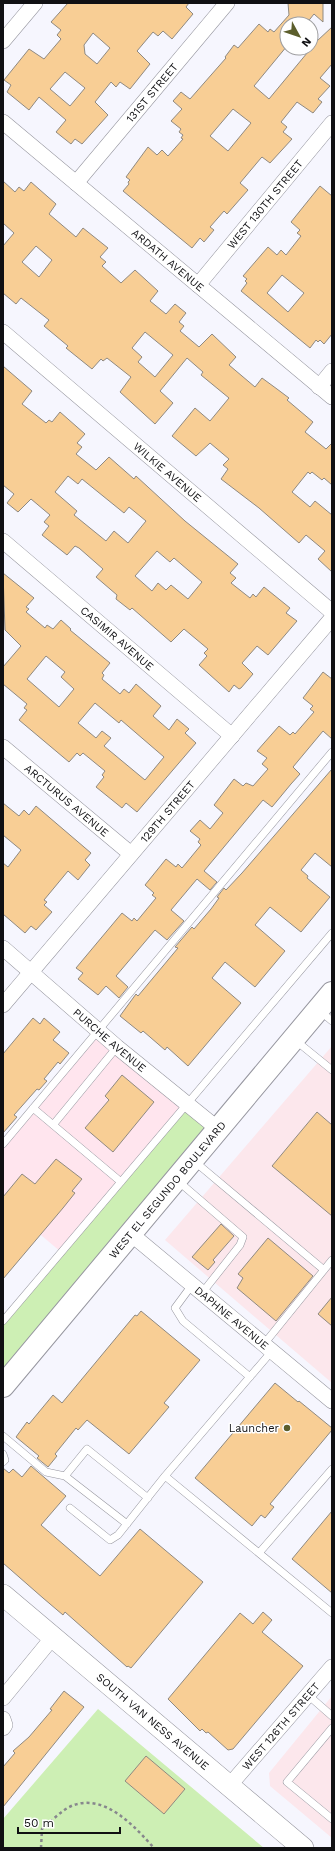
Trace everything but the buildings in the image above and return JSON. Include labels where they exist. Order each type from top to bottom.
[{"type":"main road","name":"WEST EL SEGUNDO BOULEVARD","points":[[3,1386],[294,1039],[325,1016],[332,993]]},
{"type":"main road","name":"SOUTH VAN NESS AVENUE","points":[[3,1595],[303,1848]]},
{"type":"street","points":[[3,41],[34,3]]},
{"type":"street","name":"131ST STREET","points":[[76,183],[227,3]]},
{"type":"street","name":"ARDATH AVENUE","points":[[3,122],[332,398]]},
{"type":"street","name":"WEST 130TH STREET","points":[[198,285],[332,123]]},
{"type":"street","name":"WILKIE AVENUE","points":[[3,332],[332,612]]},
{"type":"street","points":[[319,387],[332,371]]},
{"type":"street","name":"CASIMIR AVENUE","points":[[3,541],[232,736]]},
{"type":"street","name":"129TH STREET","points":[[3,1005],[332,618]]},
{"type":"street","name":"ARCTURUS AVENUE","points":[[3,747],[131,854]]},
{"type":"street","name":"PURCHE AVENUE","points":[[3,948],[117,1047],[218,1129]]},
{"type":"street","name":"DAPHNE AVENUE","points":[[131,1234],[332,1401]]},
{"type":"street","points":[[3,1698],[53,1637]]},
{"type":"street","name":"WEST 126TH STREET","points":[[229,1786],[332,1668]]},
{"type":"street","points":[[3,1719],[5,1725],[3,1728]]},
{"type":"lane","points":[[3,1144],[332,752]]},
{"type":"lane","points":[[3,1321],[188,1105],[332,933]]},
{"type":"lane","points":[[294,1039],[332,1070]]},
{"type":"lane","points":[[53,1125],[117,1047]]},
{"type":"lane","points":[[33,1108],[122,1182]]},
{"type":"lane","points":[[193,1160],[324,1270]]},
{"type":"lane","points":[[176,1180],[243,1237],[240,1245],[197,1289],[175,1308],[183,1321],[250,1377]]},
{"type":"lane","points":[[70,1508],[110,1540],[118,1535],[165,1476],[250,1377],[268,1347],[332,1260]]},
{"type":"lane","points":[[3,1436],[46,1472],[65,1476],[127,1524]]},
{"type":"lane","points":[[65,1476],[86,1449],[148,1498]]},
{"type":"lane","points":[[3,1454],[5,1460],[3,1462]]},
{"type":"lane","points":[[259,1553],[332,1468]]},
{"type":"lane","points":[[165,1476],[332,1613]]},
{"type":"lane","points":[[308,1695],[332,1716]]},
{"type":"lane","points":[[332,1728],[287,1782],[332,1819]]},
{"type":"path","points":[[41,1848],[42,1829],[73,1805],[88,1803],[106,1808],[120,1815],[137,1828],[154,1848]]},
{"type":"shaded area","points":[[98,1031],[187,1105],[61,1252],[3,1203],[3,1144]]},
{"type":"shaded area","points":[[332,1046],[332,1383],[165,1240]]},
{"type":"shaded area","points":[[332,1696],[332,1838],[270,1786],[269,1773]]},
{"type":"green space","points":[[187,1105],[218,1129],[3,1386],[3,1321]]},
{"type":"green space","points":[[98,1709],[264,1848],[3,1848],[3,1819]]},
{"type":"place","name":"Launcher","points":[[287,1428]]}]
